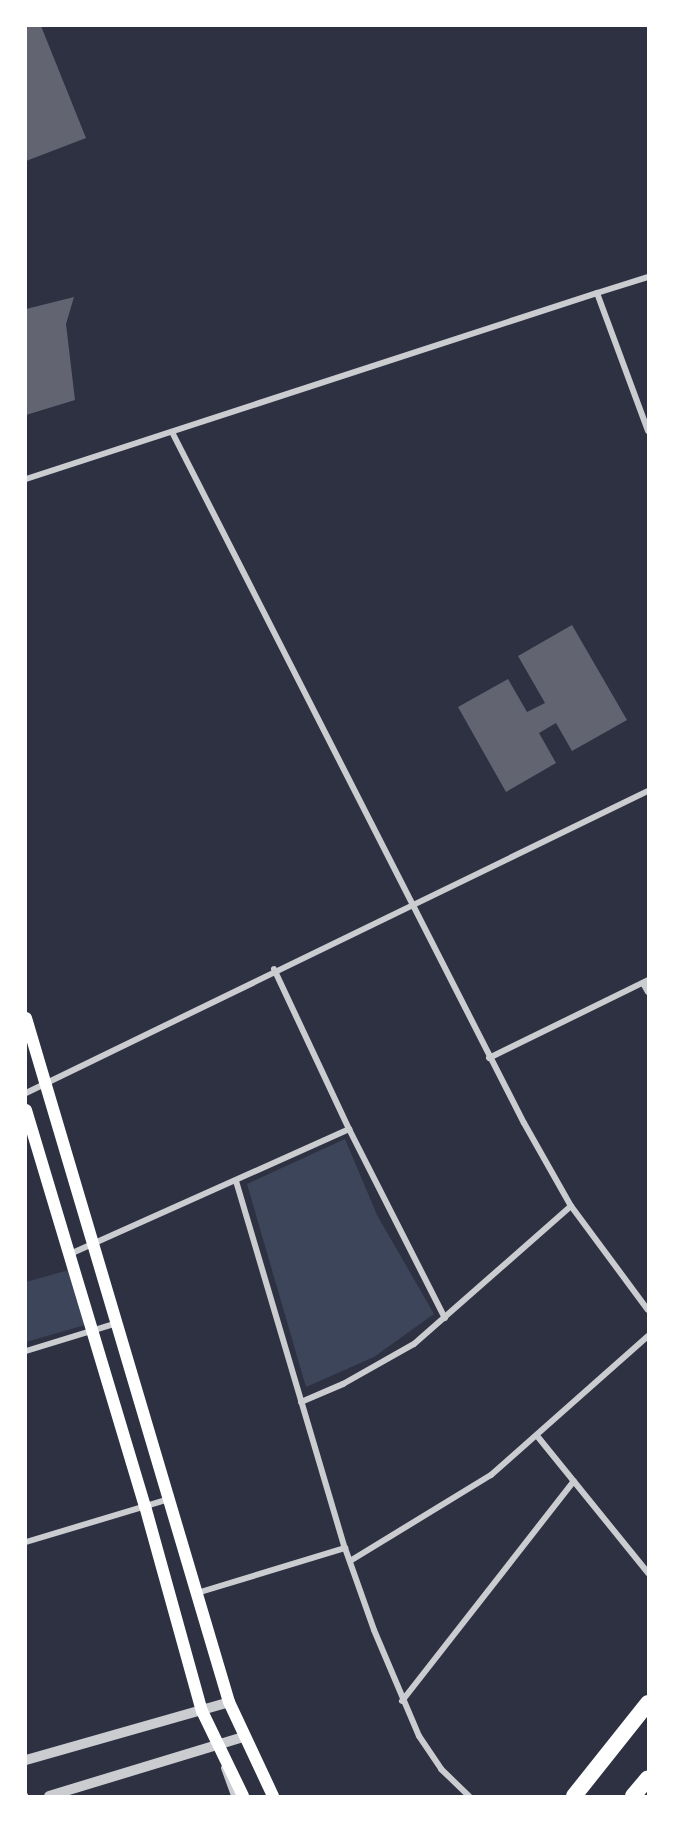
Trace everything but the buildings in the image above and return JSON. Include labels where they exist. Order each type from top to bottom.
[{"type":"highway","points":[[574,1797],[648,1703]]},
{"type":"highway","points":[[633,1797],[648,1778]]},
{"type":"main road","points":[[26,1018],[229,1702],[243,1737],[273,1797]]},
{"type":"main road","points":[[26,1110],[145,1506],[202,1711],[216,1748],[243,1797]]},
{"type":"street","points":[[26,479],[648,277]]},
{"type":"street","points":[[597,293],[648,431]]},
{"type":"street","points":[[172,432],[489,1058],[571,1206],[648,1310]]},
{"type":"street","points":[[26,1093],[274,969],[648,791]]},
{"type":"street","points":[[274,969],[349,1129],[445,1318]]},
{"type":"street","points":[[489,1058],[646,982],[648,992]]},
{"type":"street","points":[[70,1254],[93,1247],[349,1129]]},
{"type":"street","points":[[236,1181],[345,1548],[402,1701],[441,1768],[469,1797]]},
{"type":"street","points":[[301,1401],[381,1364],[414,1344],[571,1206]]},
{"type":"street","points":[[26,1351],[117,1323]]},
{"type":"street","points":[[350,1561],[491,1475],[538,1437],[648,1336]]},
{"type":"street","points":[[538,1437],[648,1573]]},
{"type":"street","points":[[402,1701],[574,1481]]},
{"type":"street","points":[[26,1542],[169,1499]]},
{"type":"street","points":[[197,1593],[345,1548]]},
{"type":"street","points":[[26,1760],[229,1702]]},
{"type":"street","points":[[49,1797],[216,1748],[243,1737]]},
{"type":"street","points":[[216,1748],[234,1797]]},
{"type":"shaded area","points":[[345,1139],[377,1215],[434,1314],[374,1357],[306,1387],[247,1184]]},
{"type":"shaded area","points":[[72,1269],[92,1323],[26,1342],[26,1282]]}]
